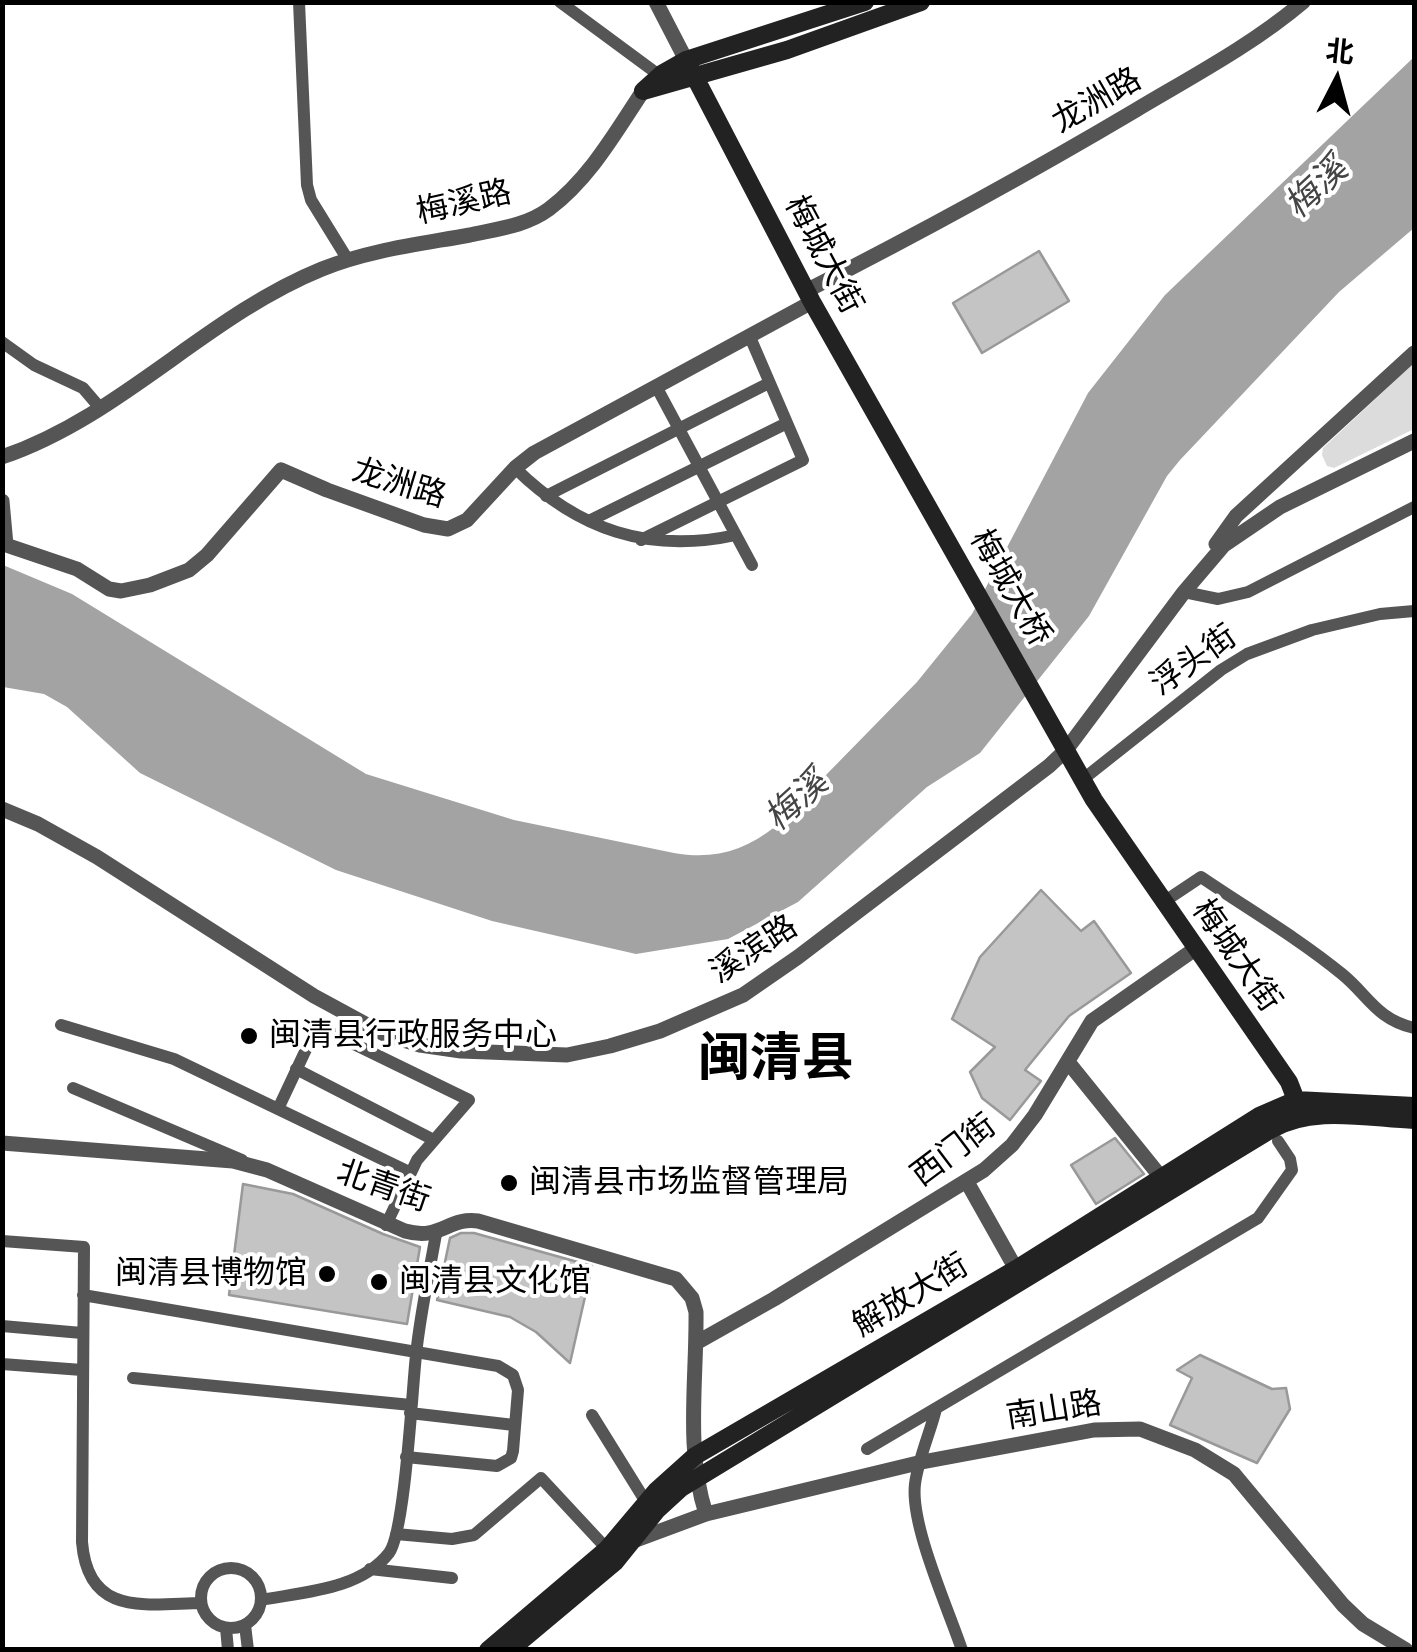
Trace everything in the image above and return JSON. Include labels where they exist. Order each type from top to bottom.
[{"type":"main road","points":[[644,91],[666,80],[686,60],[864,2]]},
{"type":"main road","points":[[666,80],[696,78],[921,2]]},
{"type":"main road","name":"梅城大街","points":[[686,60],[809,296],[911,476]]},
{"type":"main road","name":"梅城大桥","points":[[911,476],[1056,730]]},
{"type":"main road","name":"梅城大街","points":[[1056,730],[1082,780],[1162,902],[1288,1082],[1297,1108]]},
{"type":"main road","name":"解放大街","points":[[488,1650],[608,1549],[646,1502],[695,1456],[1016,1269],[1258,1116],[1297,1108],[1414,1106]]},
{"type":"main road","name":"解放大街","points":[[510,1650],[614,1562],[668,1498],[696,1478],[1270,1130],[1297,1108],[1414,1120]]},
{"type":"street","points":[[298,2],[307,185],[348,260]]},
{"type":"street","points":[[560,2],[666,80]]},
{"type":"street","points":[[656,2],[686,60]]},
{"type":"street","name":"龙洲路","points":[[2,502],[6,545],[77,569],[109,589],[121,591],[150,585],[198,563],[280,470],[424,525],[448,530],[467,520],[515,468],[534,454],[750,337],[809,296],[1224,58],[1303,2]]},
{"type":"street","name":"梅溪路","points":[[2,457],[64,432],[243,309],[295,281],[348,260],[506,228],[536,217],[583,176],[644,91]]},
{"type":"street","points":[[641,540],[803,460],[750,337]]},
{"type":"street","points":[[2,342],[34,365],[73,381],[101,409]]},
{"type":"street","points":[[1198,573],[1236,516],[1414,353]]},
{"type":"street","points":[[546,496],[769,382]]},
{"type":"street","points":[[658,388],[752,566]]},
{"type":"street","points":[[589,521],[787,423]]},
{"type":"street","name":"溪滨路","points":[[2,810],[38,824],[97,857],[308,992],[384,1034],[461,1051],[567,1055],[610,1046],[709,1012],[757,986],[1050,766],[1198,573],[1234,536],[1414,441]]},
{"type":"street","points":[[515,468],[546,496],[620,535],[641,540],[694,542],[736,535]]},
{"type":"street","points":[[1184,592],[1218,599],[1248,592],[1414,507]]},
{"type":"street","name":"浮头街","points":[[1082,780],[1221,670],[1247,654],[1312,630],[1414,610]]},
{"type":"street","points":[[1162,902],[1201,877],[1344,976],[1368,1003],[1404,1026],[1414,1028]]},
{"type":"street","name":"西门街","points":[[696,1343],[967,1182],[1012,1145],[1052,1090],[1092,1021],[1196,950]]},
{"type":"street","points":[[61,1025],[162,1054],[410,1172]]},
{"type":"street","points":[[278,1109],[316,1026],[468,1100],[432,1139],[410,1172],[386,1224]]},
{"type":"street","points":[[1068,1062],[1160,1176]]},
{"type":"street","points":[[296,1069],[432,1139]]},
{"type":"street","points":[[73,1088],[267,1170]]},
{"type":"street","points":[[867,1449],[1258,1218],[1292,1170],[1278,1141]]},
{"type":"street","name":"北青街","points":[[2,1143],[214,1159],[267,1170],[416,1234],[436,1234],[460,1221],[478,1221],[666,1275],[686,1287],[692,1298],[696,1478],[706,1514]]},
{"type":"street","points":[[967,1182],[1016,1269]]},
{"type":"street","points":[[261,1600],[333,1586],[370,1569],[392,1549],[416,1352],[436,1234]]},
{"type":"street","points":[[2,1242],[84,1247],[82,1542],[89,1575],[100,1590],[116,1601],[201,1603]]},
{"type":"street","points":[[83,1296],[416,1352],[506,1370],[516,1382],[511,1458],[497,1466],[406,1457]]},
{"type":"street","points":[[2,1326],[82,1333]]},
{"type":"street","points":[[2,1364],[82,1370]]},
{"type":"street","points":[[132,1378],[411,1409],[514,1425]]},
{"type":"street","points":[[936,1408],[914,1487],[921,1528],[962,1650]]},
{"type":"street","points":[[592,1415],[646,1502]]},
{"type":"street","name":"南山路","points":[[636,1540],[706,1514],[922,1462],[1094,1430],[1140,1429],[1209,1457],[1234,1474],[1343,1605],[1363,1624],[1406,1650]]},
{"type":"street","points":[[396,1534],[452,1539],[474,1536],[541,1478],[608,1549]]},
{"type":"street","points":[[234,1568],[252,1577],[261,1600],[258,1612],[245,1625],[226,1628],[208,1618],[201,1603],[207,1580],[224,1569],[234,1568]]},
{"type":"street","points":[[370,1569],[452,1578]]},
{"type":"street","points":[[245,1625],[248,1650]]},
{"type":"street","points":[[226,1628],[228,1650]]},
{"type":"shaded area","points":[[1414,363],[1414,429],[1334,468],[1327,466],[1323,448]]},
{"type":"water","name":"梅溪","points":[[1414,57],[1414,228],[1339,292],[1180,460],[1167,476],[1089,616],[980,753],[927,787],[798,902],[728,939],[636,954],[492,921],[336,870],[140,773],[67,707],[44,694],[3,687],[3,565],[72,594],[366,774],[514,820],[674,853],[715,854],[752,842],[776,826],[917,682],[972,614],[1088,393],[1165,295]]},
{"type":"building","points":[[1039,251],[1069,301],[982,353],[953,303]]},
{"type":"building","points":[[1041,890],[1081,931],[1094,921],[1131,973],[1069,1016],[1025,1070],[1041,1081],[1010,1120],[982,1098],[970,1072],[995,1047],[952,1019],[980,957]]},
{"type":"building","points":[[1115,1138],[1144,1174],[1096,1204],[1071,1165]]},
{"type":"building","points":[[243,1184],[293,1194],[420,1247],[407,1324],[229,1295]]},
{"type":"building","points":[[474,1233],[592,1266],[570,1363],[536,1332],[510,1317],[437,1300],[450,1238]]},
{"type":"building","points":[[1200,1355],[1272,1389],[1286,1388],[1290,1409],[1257,1463],[1170,1425],[1192,1378],[1177,1370]]},
{"type":"place","name":"闽清县行政服务中心","points":[[249,1036]]},
{"type":"place","name":"闽清县市场监督管理局","points":[[509,1183]]},
{"type":"place","name":"闽清县博物馆","points":[[327,1274]]},
{"type":"place","name":"闽清县文化馆","points":[[379,1282]]},
{"type":"district","name":"闽清县","points":[[776,1060]]}]
